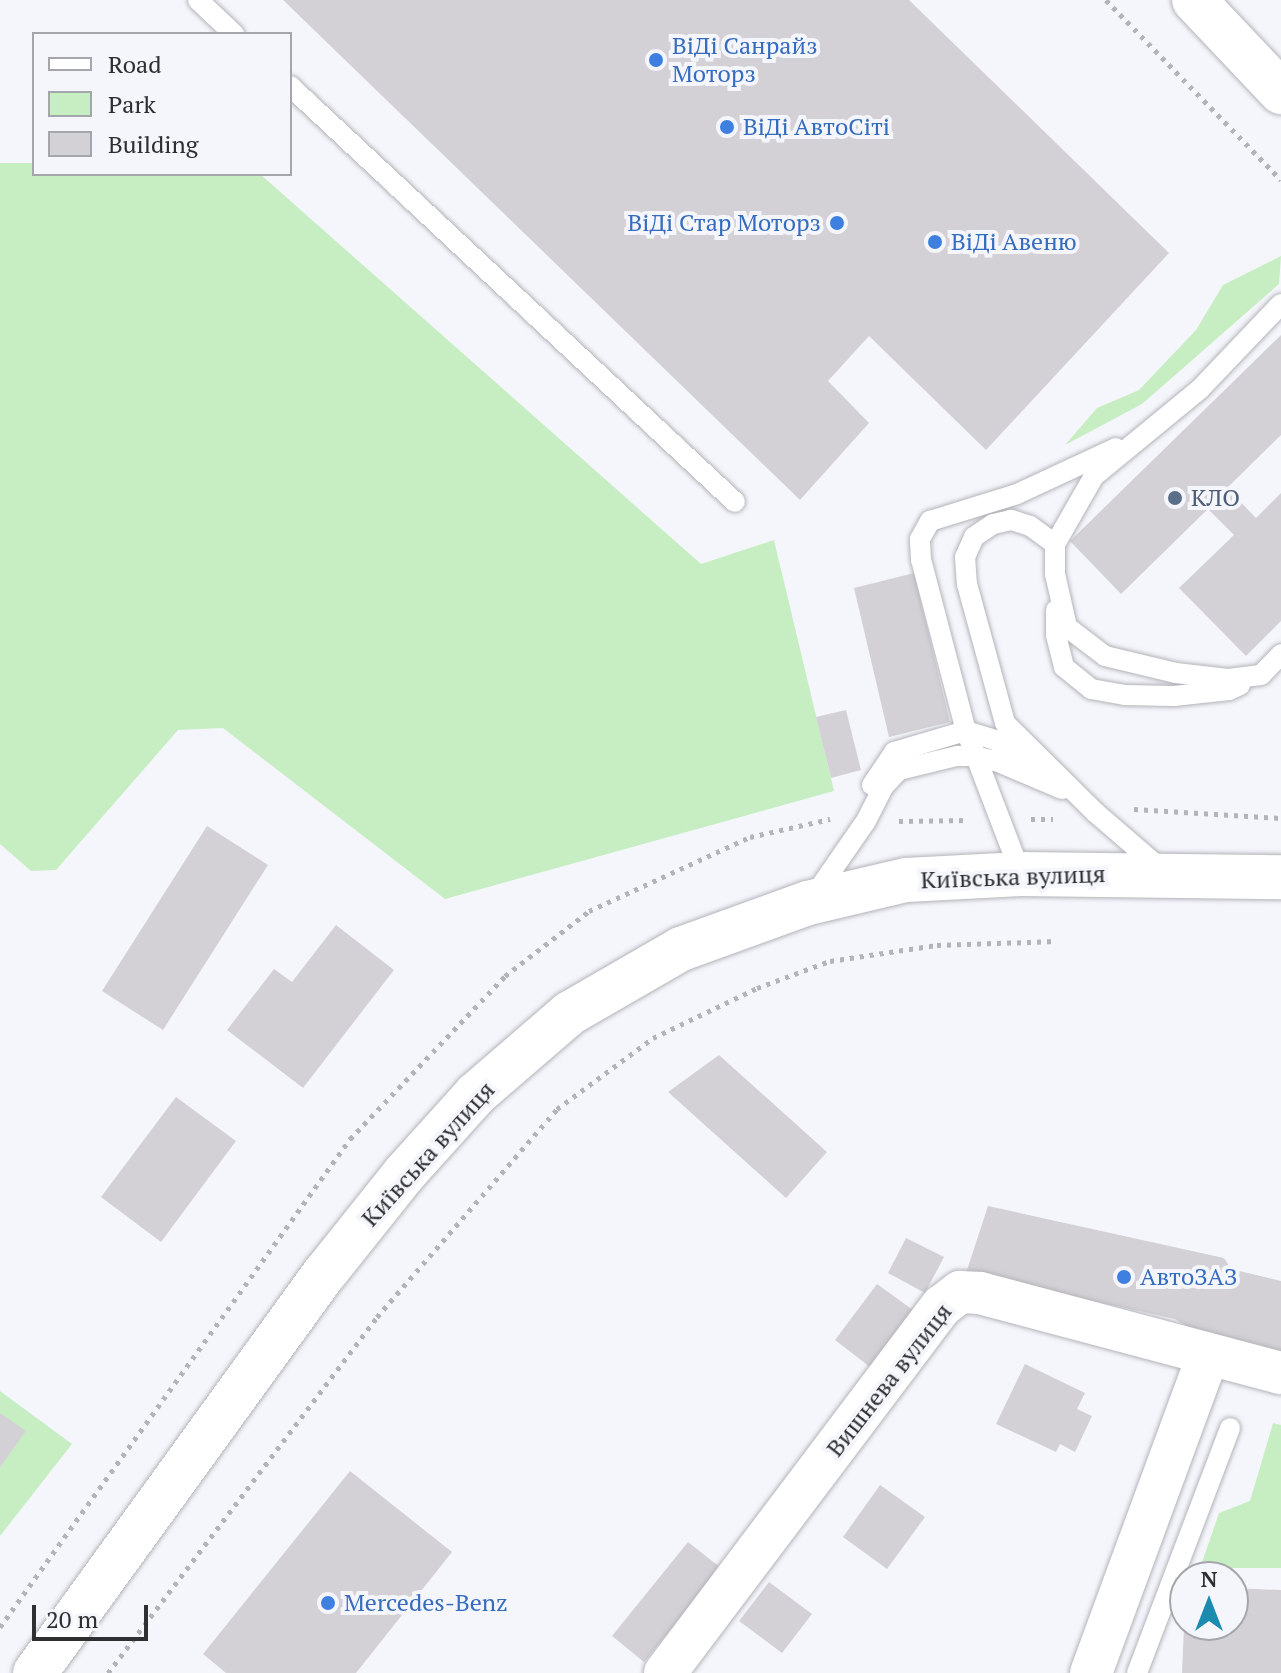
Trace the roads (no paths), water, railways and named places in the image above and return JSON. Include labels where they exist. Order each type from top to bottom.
[{"type":"main road","points":[[1194,0],[1281,92]]},
{"type":"main road","name":"Київська вулиця","points":[[35,1673],[325,1273],[404,1174],[476,1094],[570,1013],[681,949],[808,903],[906,880],[1021,874],[1281,877]]},
{"type":"street","name":"Вишнева вулиця","points":[[665,1673],[942,1306],[960,1292],[980,1293],[1208,1355]]},
{"type":"street","points":[[1091,1673],[1208,1355],[1281,1373]]},
{"type":"lane","points":[[198,0],[232,32]]},
{"type":"lane","points":[[292,88],[735,502]]},
{"type":"lane","points":[[1281,304],[1200,389],[1094,476],[1055,544],[1056,635],[1064,667],[1091,689],[1125,695],[1174,696],[1229,690],[1261,675],[1281,654]]},
{"type":"lane","points":[[1021,874],[1003,819],[966,731],[921,560],[920,539],[930,521],[1017,494],[1159,425]]},
{"type":"lane","points":[[1055,544],[1011,520],[993,524],[974,537],[965,557],[967,584],[1005,723],[1089,807],[1167,874]]},
{"type":"lane","points":[[1055,574],[1067,627],[1105,656],[1176,673],[1228,679],[1261,675]]},
{"type":"lane","points":[[866,821],[873,780],[894,752],[966,731],[996,740],[1045,780],[1089,807]]},
{"type":"lane","points":[[808,903],[866,821],[884,786],[899,770],[957,756],[974,756],[1045,780]]},
{"type":"lane","points":[[1137,1673],[1230,1428]]},
{"type":"lane","points":[[1108,1626],[1155,1627]]},
{"type":"place","name":"ВіДі Санрайз Моторз","points":[[656,60]]},
{"type":"place","name":"ВіДі АвтоСіті","points":[[727,127]]},
{"type":"place","name":"ВіДі Стар Моторз","points":[[837,223]]},
{"type":"place","name":"ВіДі Авеню","points":[[935,242]]},
{"type":"place","name":"КЛО","points":[[1175,498]]},
{"type":"place","name":"АвтоЗАЗ","points":[[1124,1277]]},
{"type":"place","name":"Mercedes-Benz","points":[[328,1603]]}]
